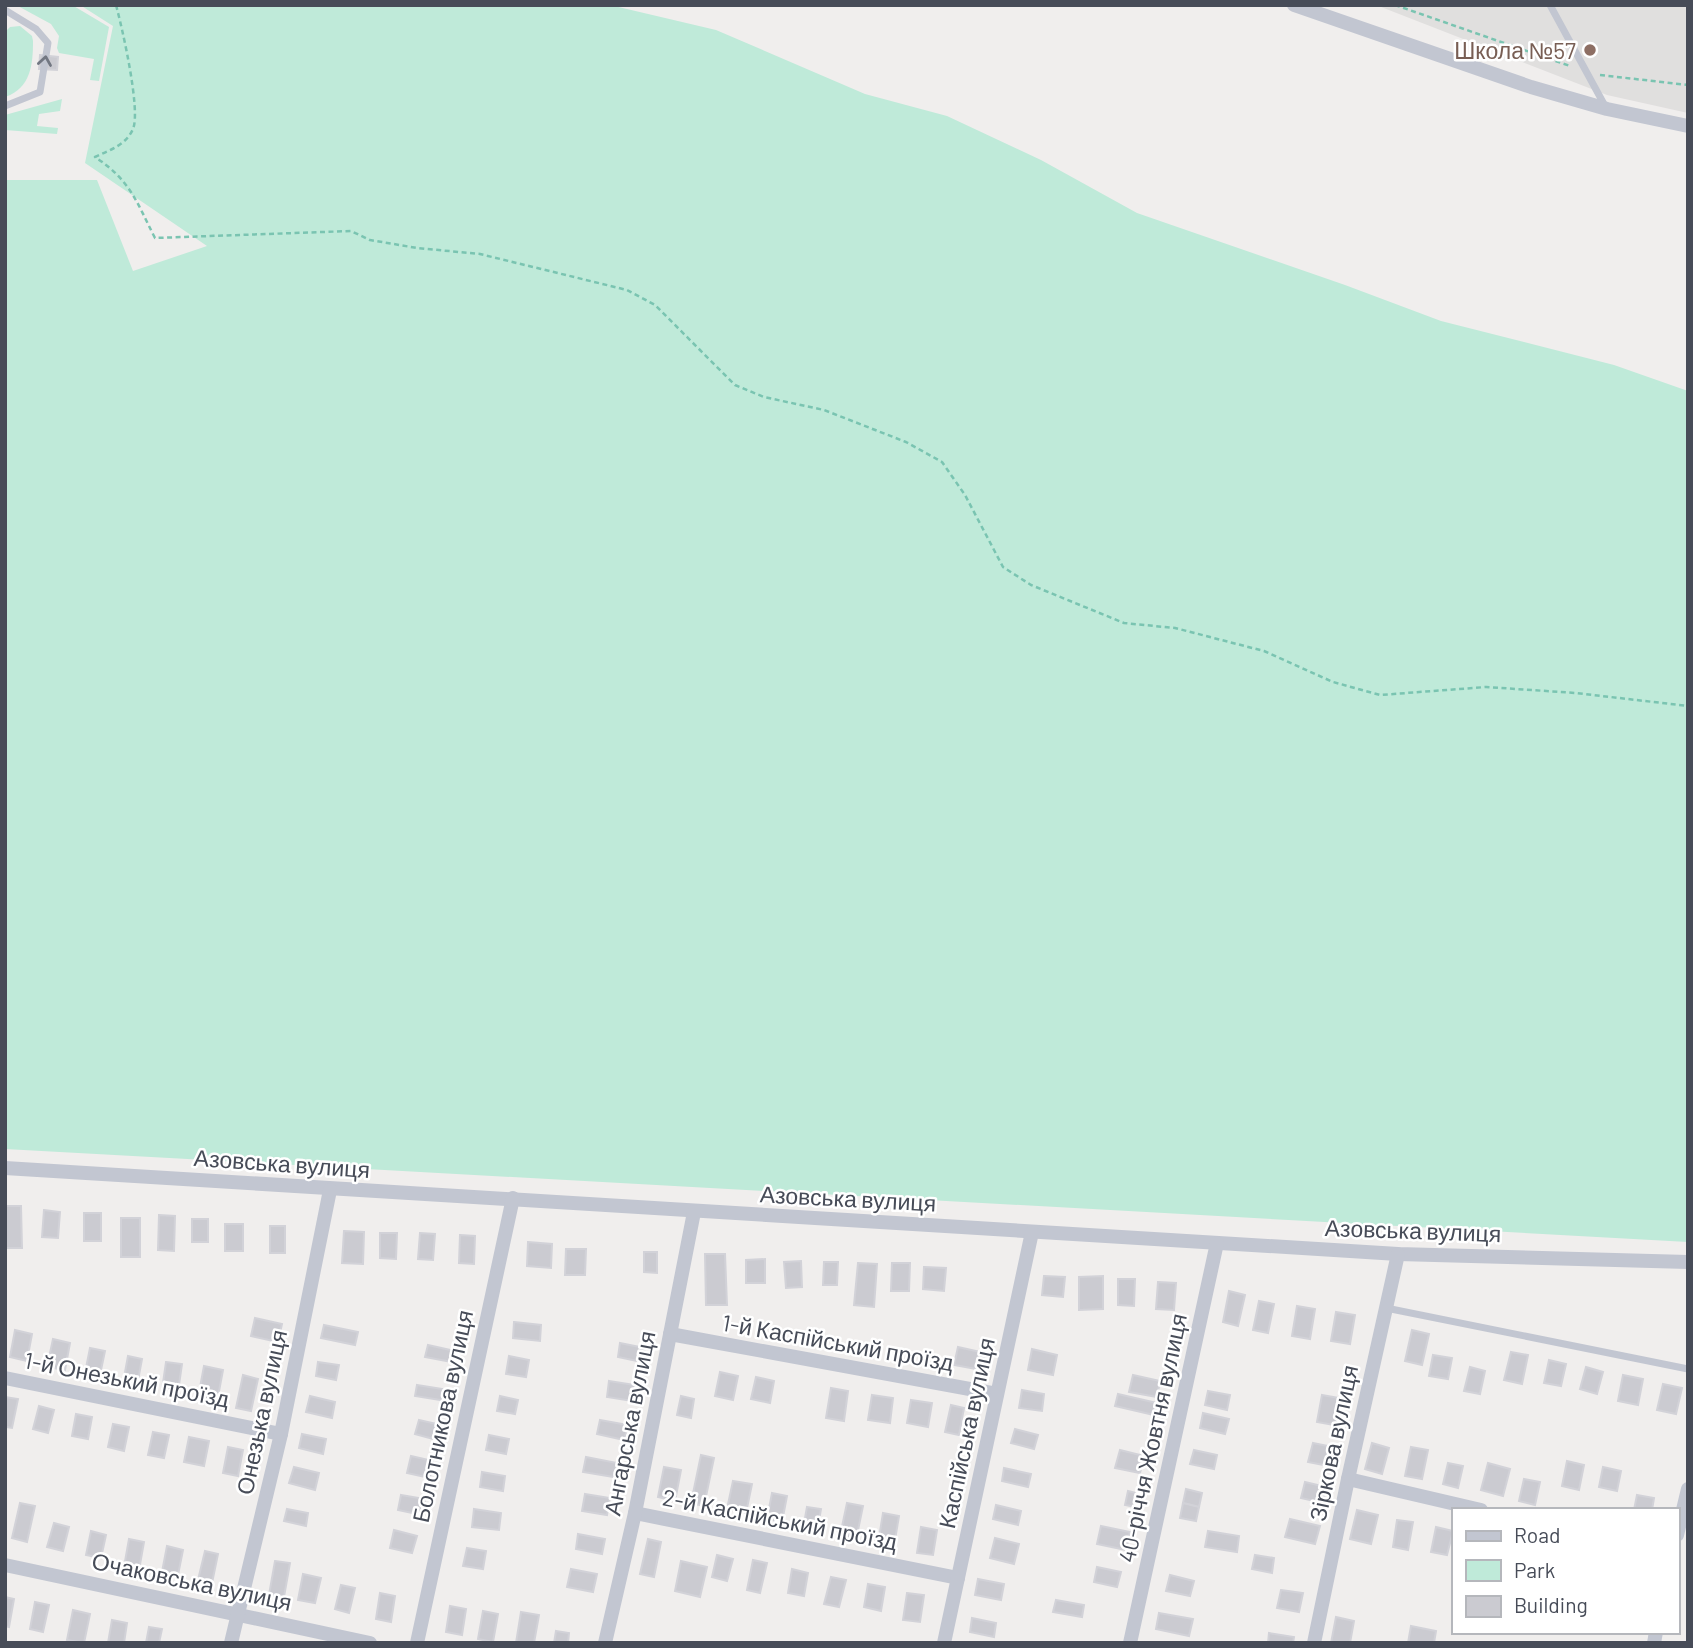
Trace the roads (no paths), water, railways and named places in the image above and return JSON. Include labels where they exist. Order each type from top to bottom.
[{"type":"street","points":[[1294,5],[1531,87],[1607,109],[1688,126]]},
{"type":"street","name":"Азовська вулиця","points":[[5,1168],[1398,1254],[1688,1262]]},
{"type":"street","name":"Онезька вулиця","points":[[231,1643],[281,1433],[330,1189]]},
{"type":"street","name":"Болотникова вулиця","points":[[417,1643],[513,1198]]},
{"type":"street","name":"Ангарська вулиця","points":[[605,1643],[635,1513],[694,1212]]},
{"type":"street","name":"Каспійська вулиця","points":[[944,1643],[1032,1232]]},
{"type":"street","name":"40-річчя Жовтня вулиця","points":[[1130,1643],[1217,1243]]},
{"type":"street","name":"Зіркова вулиця","points":[[1314,1643],[1398,1254]]},
{"type":"street","name":"1-й Каспійський проїзд","points":[[670,1334],[997,1394]]},
{"type":"street","name":"1-й Онезький проїзд","points":[[5,1378],[281,1433]]},
{"type":"street","points":[[1348,1479],[1472,1508]]},
{"type":"street","points":[[1679,1527],[1688,1489]]},
{"type":"street","name":"2-й Каспійський проїзд","points":[[635,1513],[958,1578]]},
{"type":"street","name":"Очаковська вулиця","points":[[5,1565],[370,1643]]},
{"type":"lane","points":[[1550,5],[1607,109]]},
{"type":"lane","points":[[5,10],[36,29],[48,43],[40,92],[5,106]]},
{"type":"lane","points":[[1386,1308],[1688,1368]]},
{"type":"place","name":"Школа №57","points":[[1590,50]]}]
